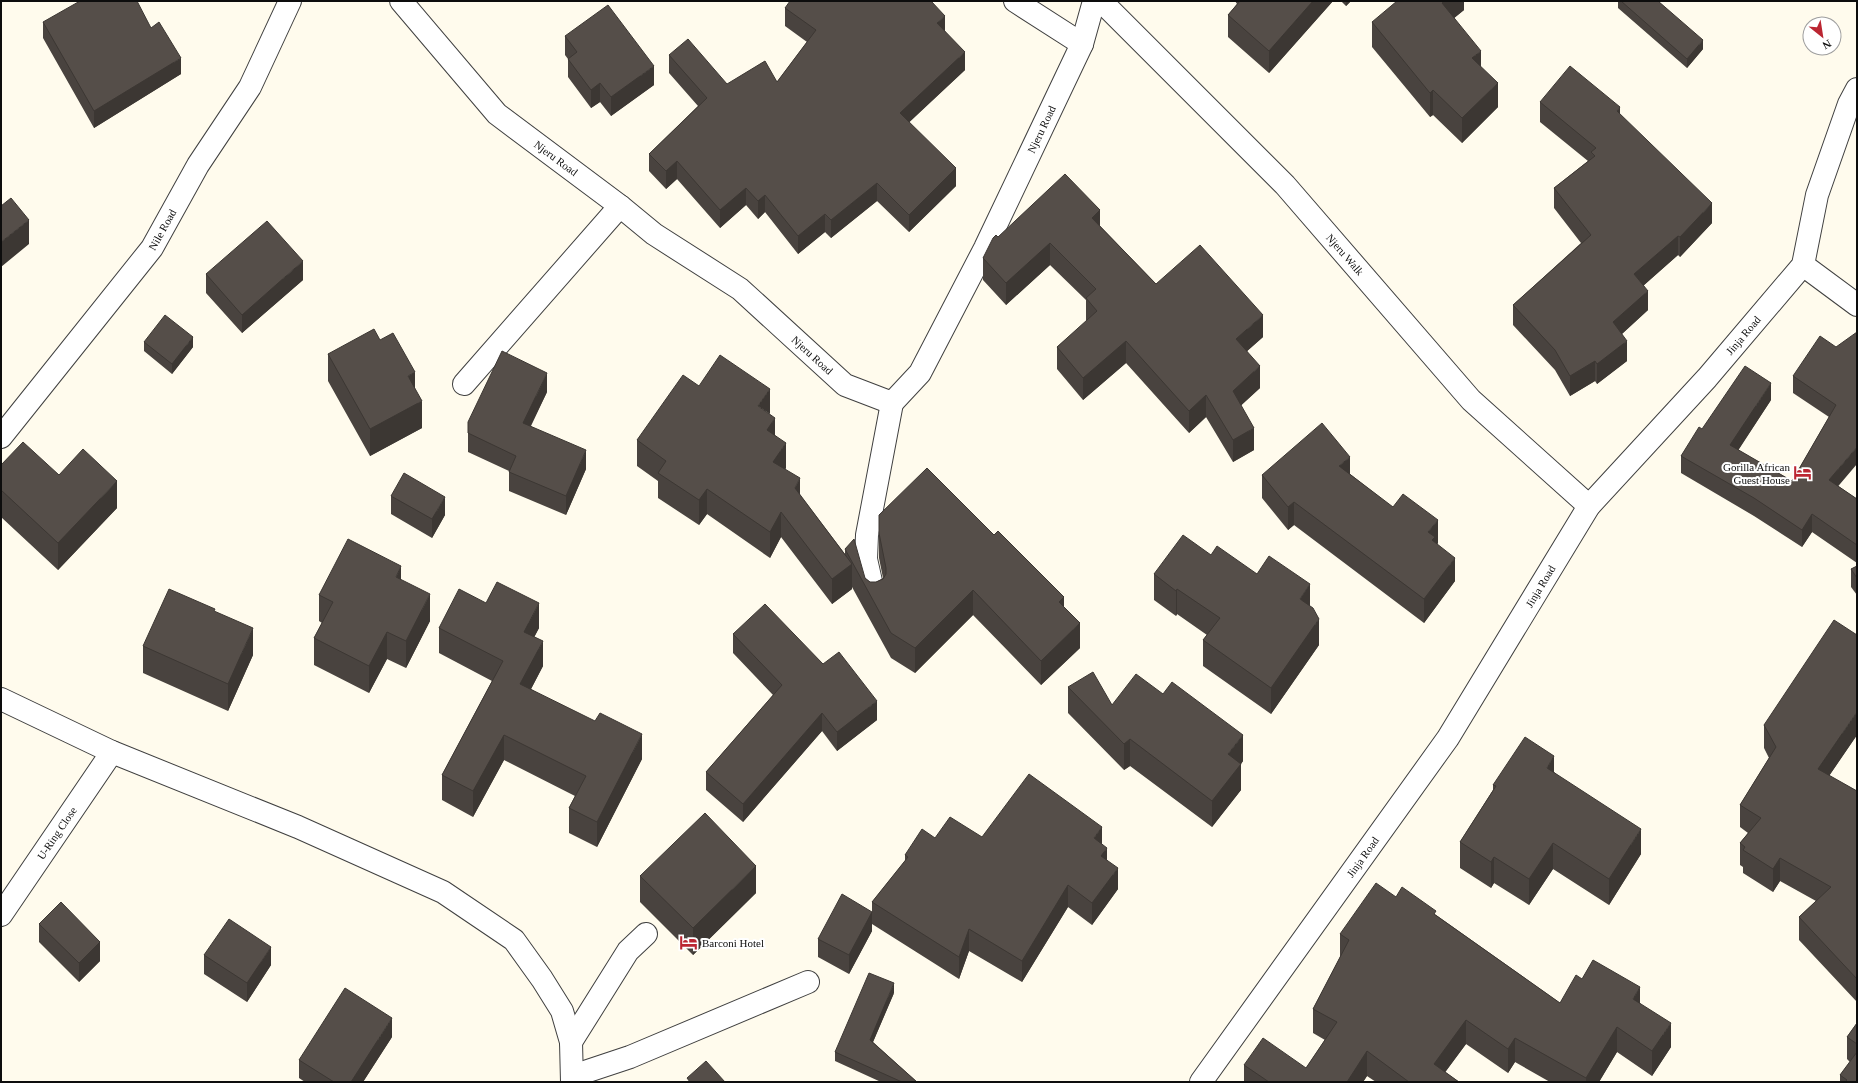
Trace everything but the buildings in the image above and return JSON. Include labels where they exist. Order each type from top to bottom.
[{"type":"street","name":"Nile Road","points":[[1,437],[152,248],[198,165],[250,87],[290,1]]},
{"type":"street","name":"Njeru Road","points":[[400,1],[496,114],[620,206],[654,234],[740,289],[845,385],[892,403],[920,373],[985,248],[1082,44],[1094,1]]},
{"type":"street","points":[[1015,1],[1082,44]]},
{"type":"street","name":"Njeru Walk","points":[[1101,1],[1285,185],[1470,400],[1590,506]]},
{"type":"street","name":"Jinja Road","points":[[1201,1082],[1448,738],[1590,506],[1707,378],[1803,265],[1817,195],[1849,104],[1857,90]]},
{"type":"street","points":[[464,384],[620,206]]},
{"type":"street","points":[[1803,265],[1857,305]]},
{"type":"street","points":[[874,595],[866,559],[867,535],[892,403]]},
{"type":"street","points":[[1,699],[112,752],[298,827],[443,892],[514,940],[542,979],[562,1012],[571,1042],[573,1079],[630,1057],[808,982]]},
{"type":"street","name":"U-Ring Close","points":[[1,915],[112,752]]},
{"type":"street","points":[[571,1042],[628,951],[646,934]]},
{"type":"place","name":"Gorilla African Guest House","points":[[1803,473]]},
{"type":"place","name":"Barconi Hotel","points":[[689,943]]}]
